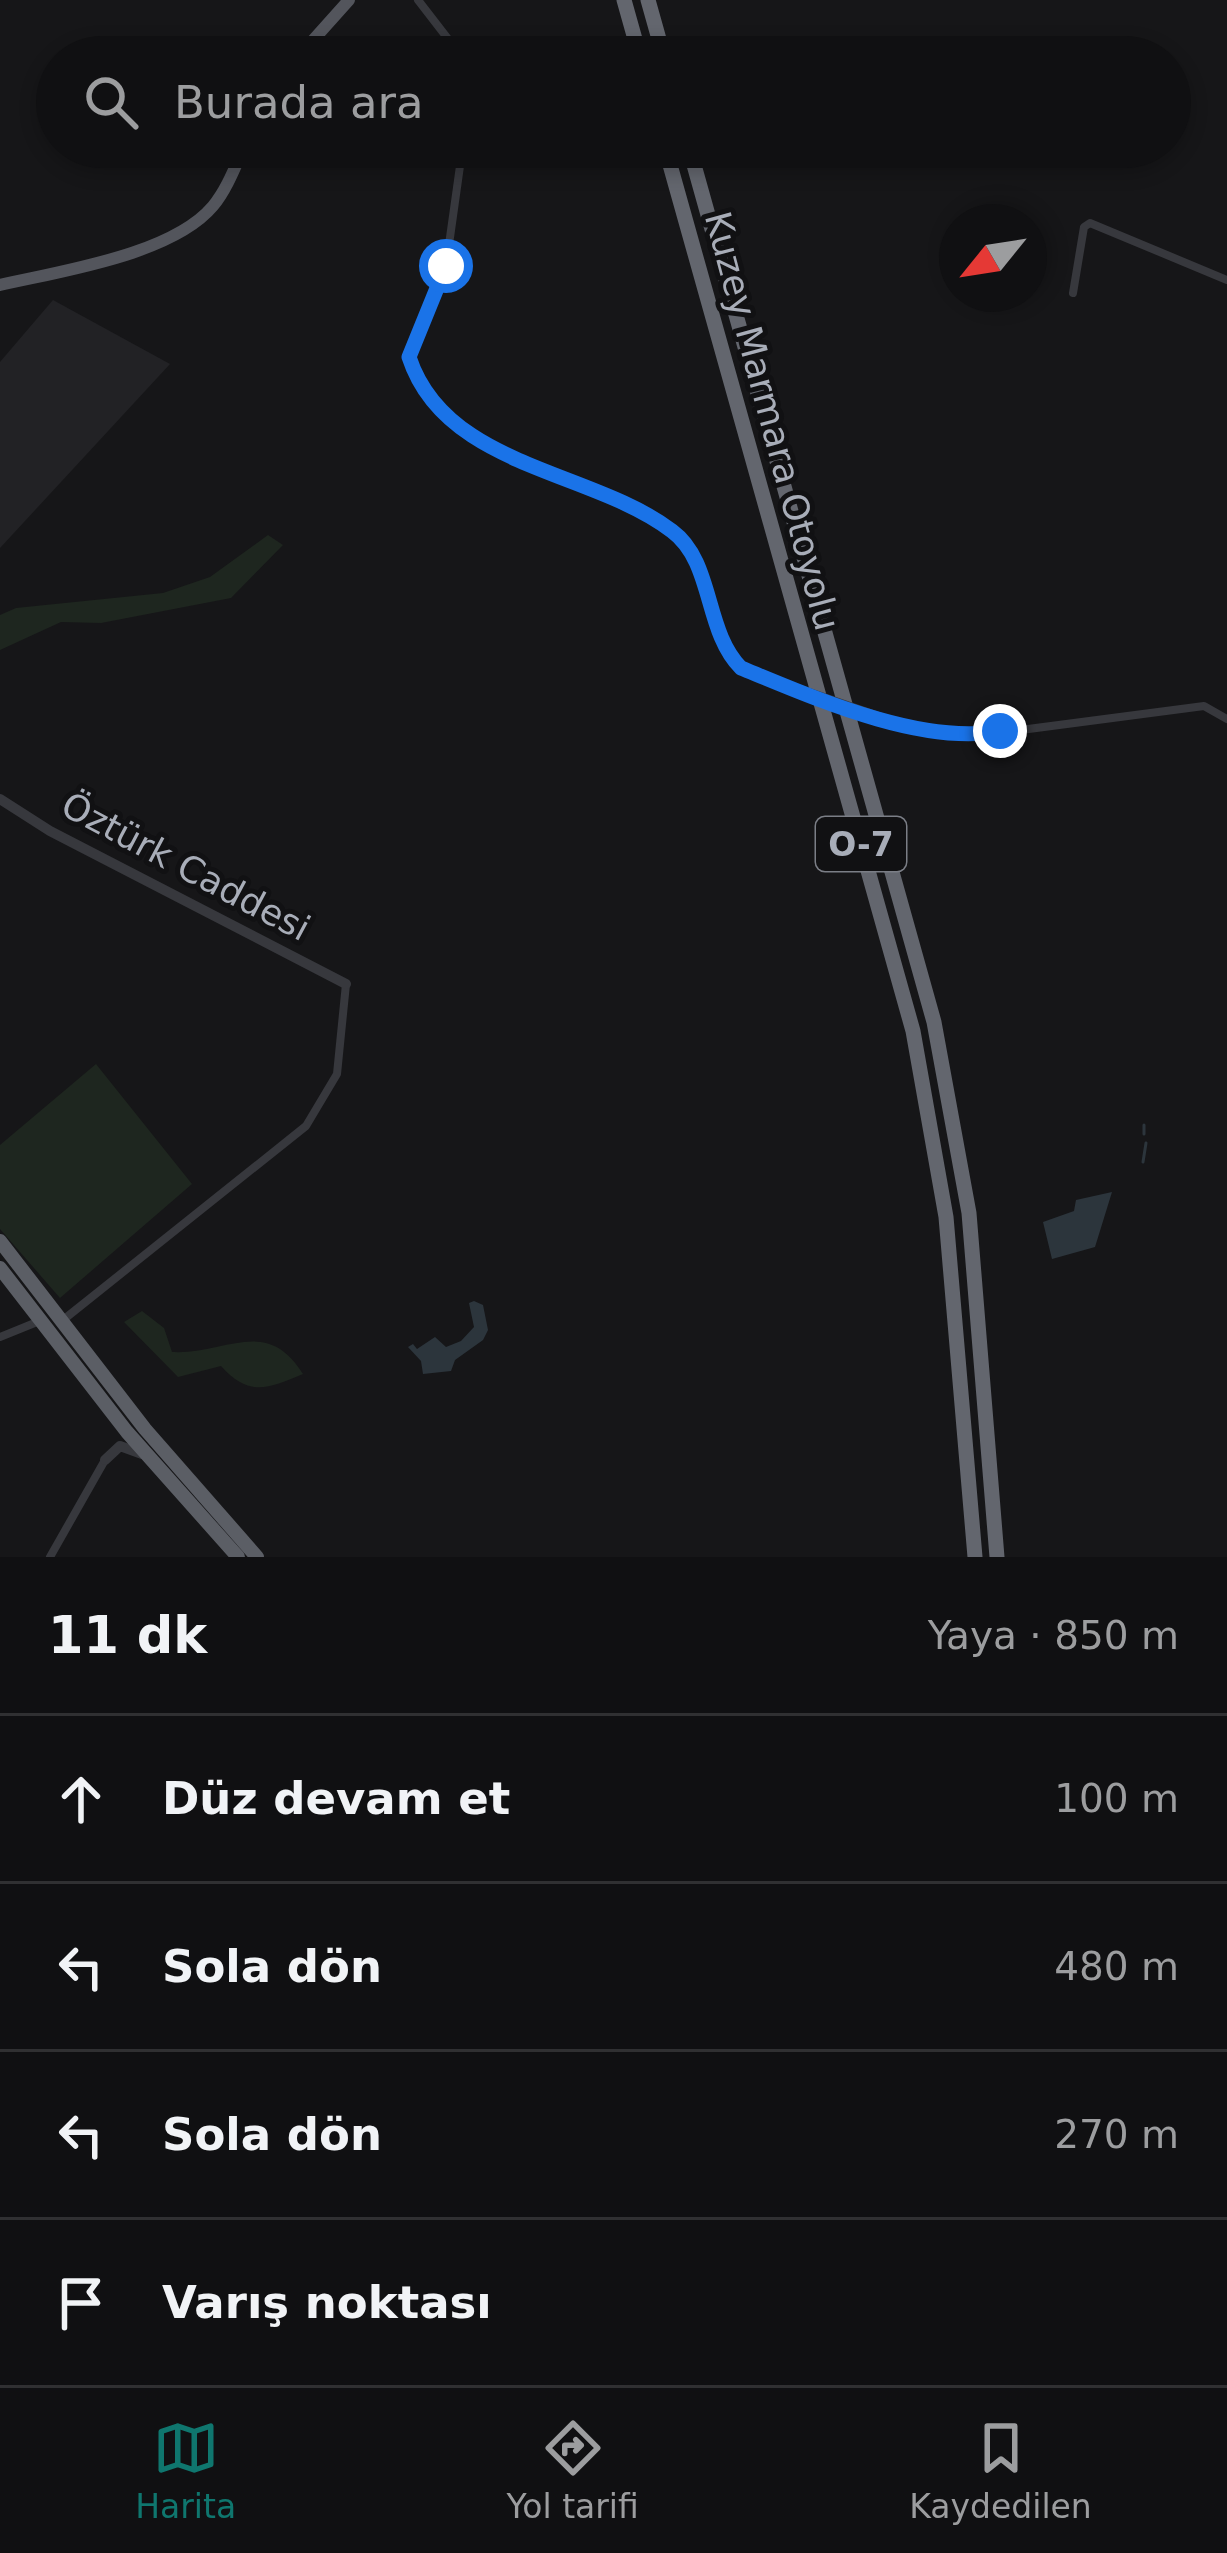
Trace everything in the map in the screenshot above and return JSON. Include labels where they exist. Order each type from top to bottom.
[{"type":"highway","points":[[624,0],[634,36]]},
{"type":"highway","points":[[648,0],[658,36]]},
{"type":"highway","name":"Kuzey Marmara Otoyolu","points":[[671,168],[913,1031],[946,1217],[975,1557]]},
{"type":"highway","name":"Kuzey Marmara Otoyolu","points":[[695,168],[934,1022],[969,1213],[997,1557]]},
{"type":"highway","points":[[0,1241],[63,1320],[124,1429]]},
{"type":"highway","points":[[0,1268],[150,1460],[257,1557]]},
{"type":"highway","points":[[124,1429],[145,1429],[238,1557]]},
{"type":"main road","points":[[317,36],[349,0]]},
{"type":"main road","points":[[0,285],[106,260],[181,231],[210,210],[233,168]]},
{"type":"street","points":[[418,0],[446,36]]},
{"type":"street","points":[[460,168],[455,235],[409,357],[414,372],[438,406],[488,442],[675,532],[694,559],[724,651],[760,676],[911,728],[975,736],[1204,706],[1227,719]]},
{"type":"street","points":[[1073,293],[1084,226],[1090,223],[1227,280]]},
{"type":"street","name":"Öztürk Caddesi","points":[[0,800],[50,831],[346,984]]},
{"type":"street","points":[[63,1320],[286,1144],[316,1112],[338,1074],[346,984]]},
{"type":"street","points":[[0,1337],[44,1319]]},
{"type":"street","points":[[50,1557],[124,1429]]},
{"type":"shaded area","points":[[53,300],[170,364],[0,548],[0,362]]},
{"type":"shaded area","points":[[268,535],[283,545],[231,598],[101,623],[61,622],[0,650],[0,615],[16,608],[163,593],[210,577]]},
{"type":"shaded area","points":[[96,1064],[192,1184],[60,1298],[0,1229],[0,1145]]},
{"type":"shaded area","points":[[1112,1192],[1095,1247],[1052,1259],[1043,1222],[1074,1211],[1076,1200]]},
{"type":"shaded area","points":[[469,1303],[483,1305],[488,1330],[483,1340],[455,1360],[451,1371],[423,1374],[421,1361],[408,1347],[413,1344],[417,1349],[435,1337],[446,1347],[461,1341],[474,1327]]},
{"type":"shaded area","points":[[142,1311],[164,1328],[172,1352],[260,1342],[289,1356],[303,1374],[259,1387],[241,1382],[221,1366],[178,1377],[124,1322]]},
{"type":"waterway","points":[[1144,1125],[1144,1134]]},
{"type":"waterway","points":[[1143,1162],[1146,1143]]},
{"type":"route","points":[[446,266],[409,357],[438,406],[455,422],[535,468],[675,532],[694,559],[724,651],[741,668],[911,728],[975,736],[1000,731]]}]
